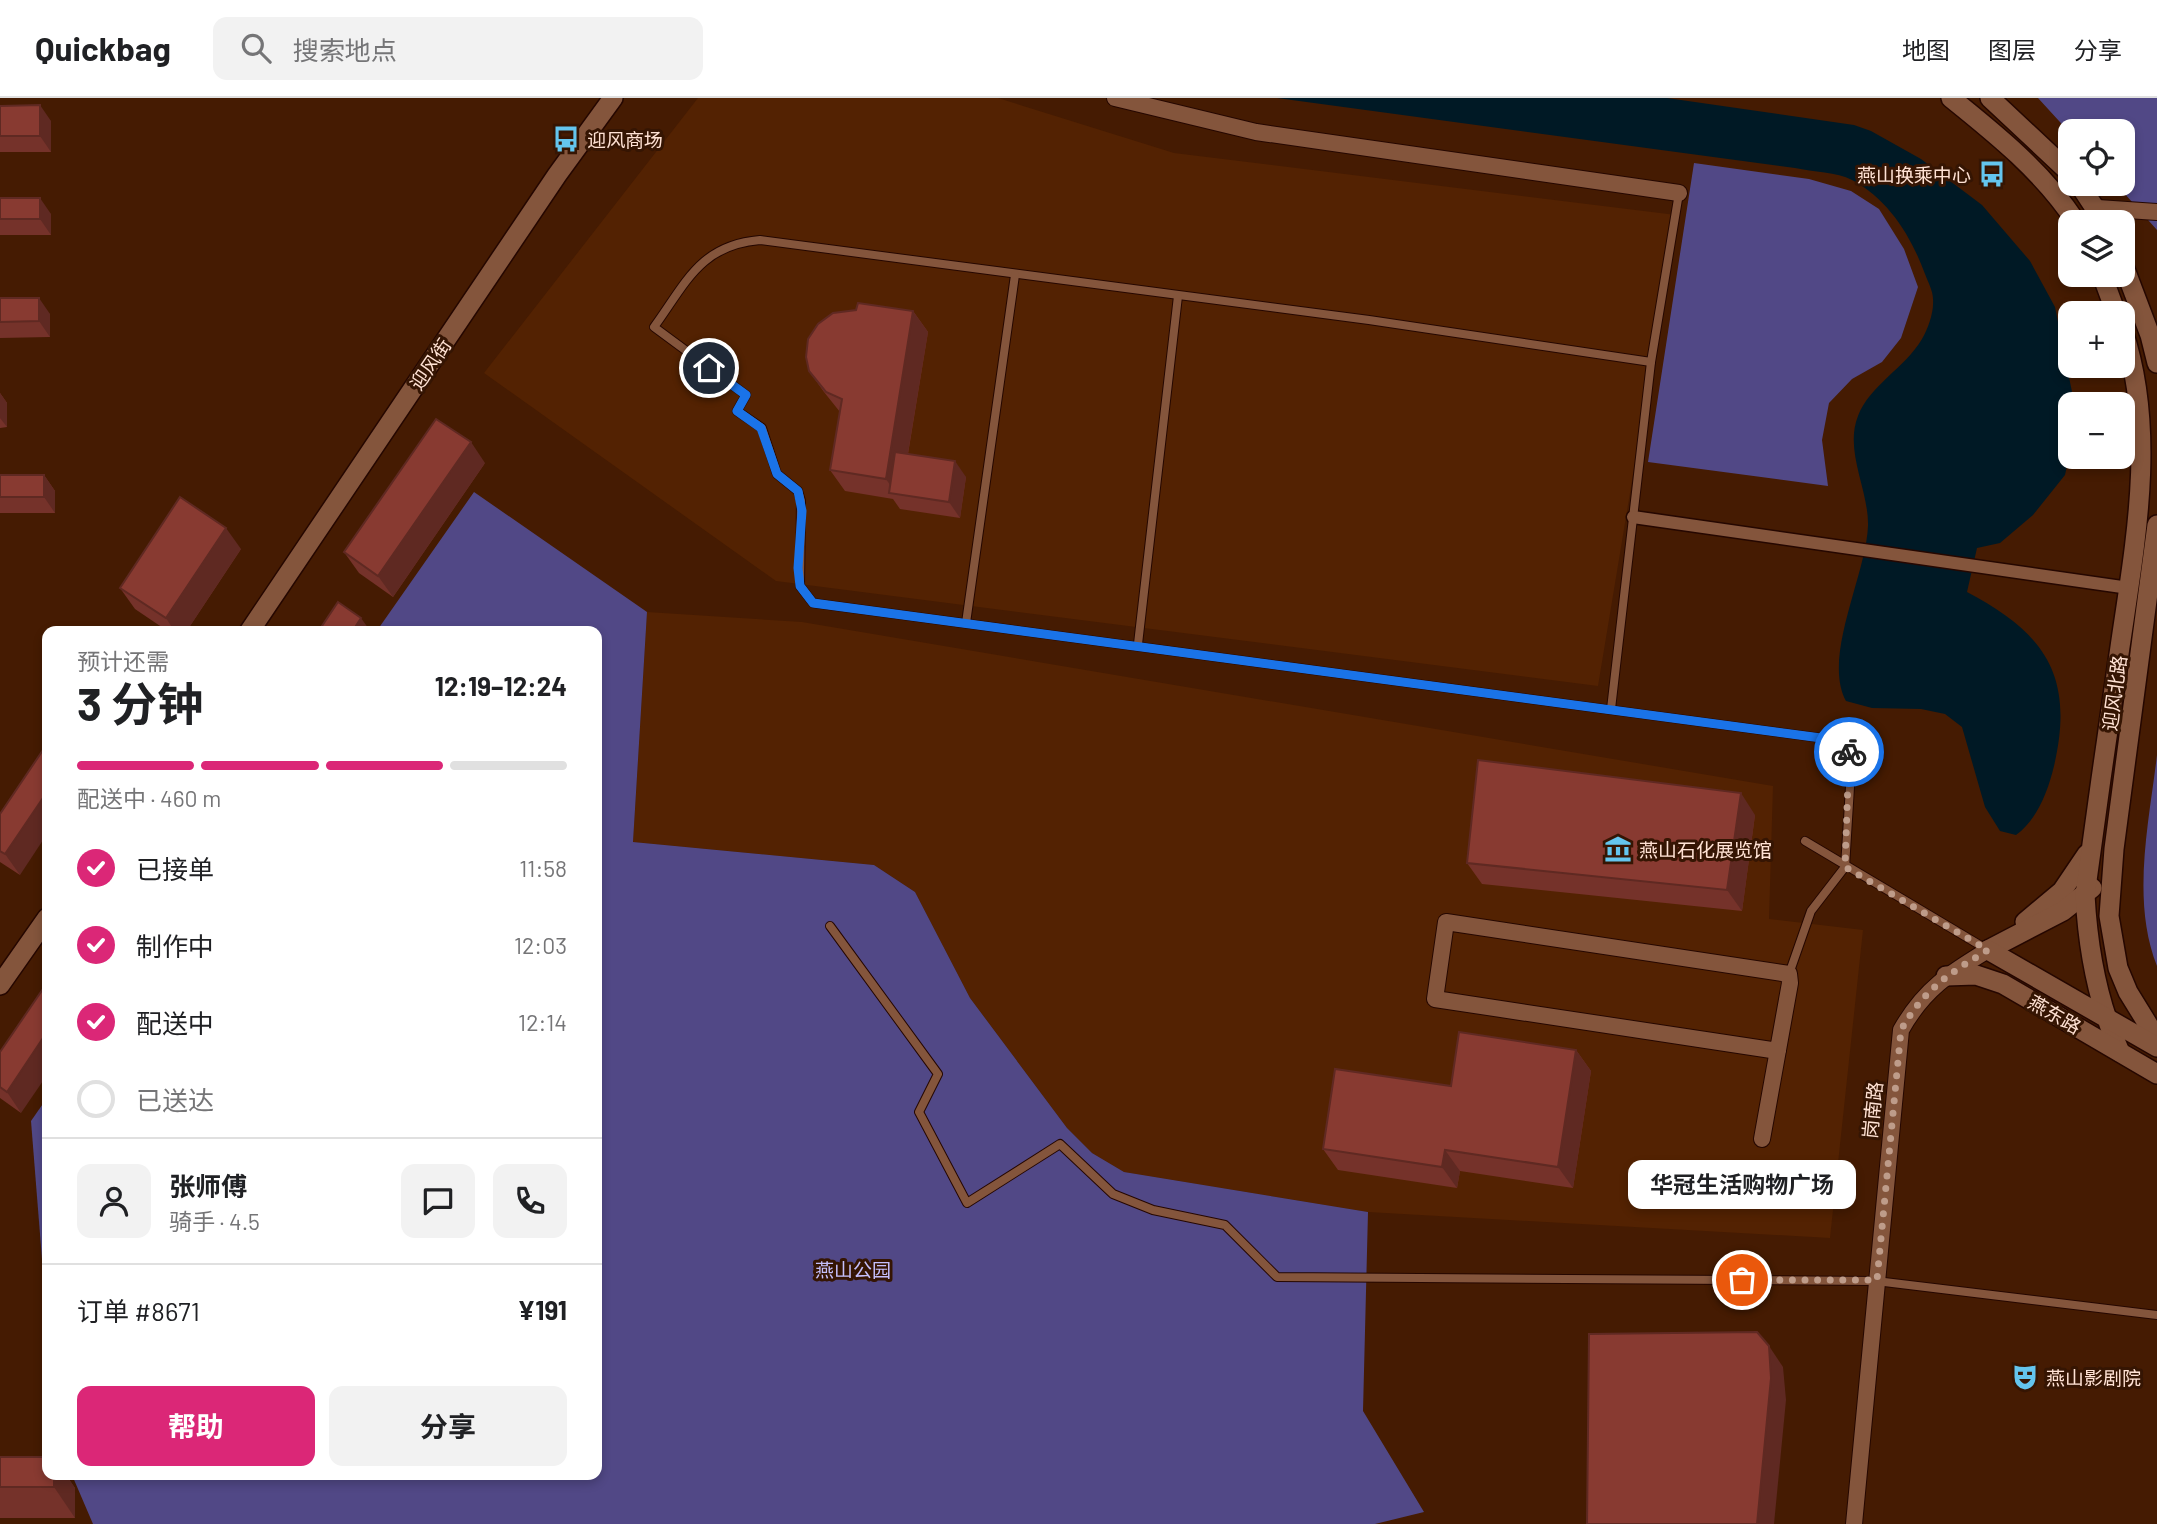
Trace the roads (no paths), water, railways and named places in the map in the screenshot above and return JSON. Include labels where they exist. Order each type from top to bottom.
[{"type":"street","name":"迎风街","points":[[253,626],[557,175],[613,98]]},
{"type":"street","points":[[1115,98],[1256,132],[1679,193]]},
{"type":"street","points":[[1952,98],[2025,161],[2051,187],[2067,210]]},
{"type":"street","points":[[1990,98],[2058,162]]},
{"type":"street","points":[[2135,213],[2157,212]]},
{"type":"street","points":[[2132,287],[2150,335],[2157,363]]},
{"type":"street","name":"迎风北路","points":[[2120,1052],[2104,1016],[2091,960],[2085,895],[2137,524],[2141,416],[2135,377]]},
{"type":"street","points":[[1633,517],[2129,588]]},
{"type":"street","points":[[2157,524],[2114,849],[2109,916],[2115,955],[2128,992],[2157,1039]]},
{"type":"street","points":[[1988,950],[2062,891],[2092,845]]},
{"type":"street","points":[[1988,950],[2063,911],[2085,895],[2095,884],[2114,849]]},
{"type":"street","points":[[1762,1139],[1778,1051],[1789,974],[1446,922],[1435,999],[1778,1051]]},
{"type":"street","points":[[0,985],[42,925]]},
{"type":"street","name":"岗南路","points":[[1854,1524],[1901,1030],[1917,1003],[1946,976],[1988,950]]},
{"type":"street","name":"燕东路","points":[[1988,950],[2157,1046]]},
{"type":"street","name":"燕东路","points":[[1946,976],[1976,975],[2004,984],[2157,1074]]},
{"type":"lane","points":[[1611,709],[1651,362],[1679,193]]},
{"type":"lane","points":[[1651,362],[760,240],[740,242],[716,250],[698,264],[654,327],[746,395],[737,411],[761,428],[777,474],[798,491],[801,501],[800,586],[813,603],[1138,644],[1836,740],[1852,755],[1845,867],[1811,911],[1789,974]]},
{"type":"lane","points":[[966,623],[1014,275]]},
{"type":"lane","points":[[1138,644],[1178,296]]},
{"type":"lane","points":[[1805,841],[1988,950]]},
{"type":"lane","points":[[831,926],[938,1074],[919,1112],[967,1203],[1060,1144],[1113,1194],[1153,1210],[1225,1225],[1277,1277],[1877,1280],[2157,1315]]},
{"type":"water","points":[[1277,98],[1667,98],[1854,125],[1871,131],[1921,159],[1982,205],[2030,261],[2055,307],[2058,322],[2058,378],[2069,378],[2072,392],[2058,392],[2058,469],[2066,469],[2065,475],[2033,515],[2000,543],[1977,548],[1967,592],[2016,624],[2034,641],[2048,661],[2056,682],[2060,707],[2054,766],[2041,804],[2030,821],[2016,835],[2000,831],[1985,807],[1962,727],[1945,714],[1921,709],[1872,708],[1846,701],[1840,683],[1842,639],[1868,526],[1855,457],[1854,429],[1863,405],[1907,359],[1922,339],[1930,320],[1933,296],[1906,233],[1877,198],[1846,177]]},
{"type":"place","name":"迎风商场","points":[[566,139]]},
{"type":"place","name":"燕山换乘中心","points":[[1992,174]]},
{"type":"place","name":"燕山石化展览馆","points":[[1618,849]]},
{"type":"place","name":"华冠生活购物广场","points":[[1742,1280]]},
{"type":"place","name":"燕山影剧院","points":[[2025,1377]]},
{"type":"park label","name":"燕山公园","points":[[853,1269]]}]
